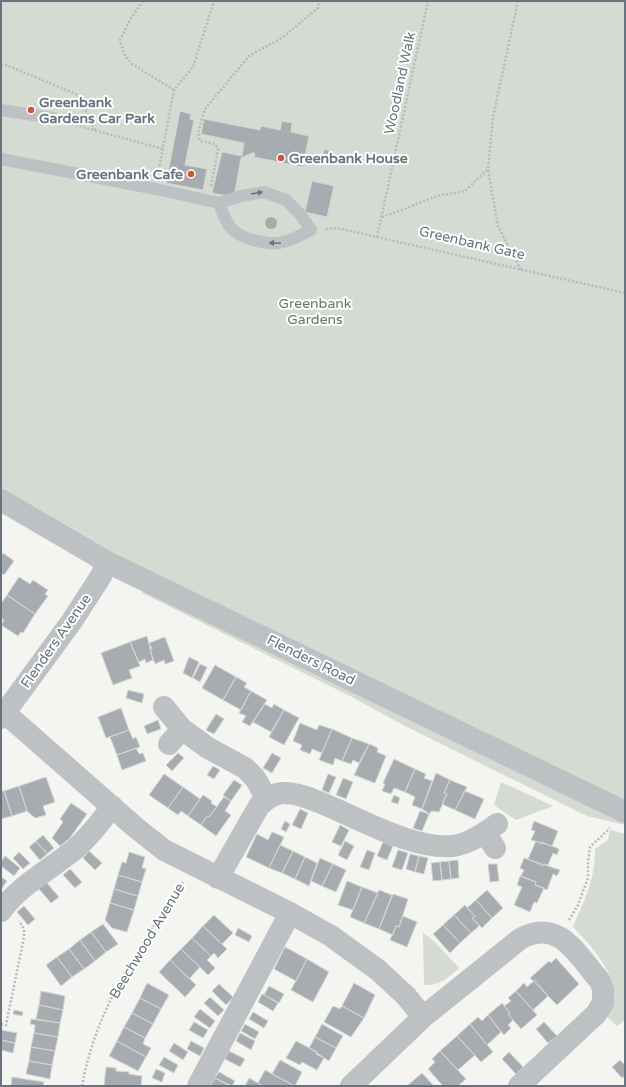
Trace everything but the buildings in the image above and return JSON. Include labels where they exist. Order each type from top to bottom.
[{"type":"street","name":"Flenders Road","points":[[1,500],[107,562],[625,812]]},
{"type":"street","name":"Flenders Avenue","points":[[3,716],[72,621],[107,562]]},
{"type":"street","points":[[164,707],[175,736],[208,748],[245,768],[255,778],[266,799]]},
{"type":"street","points":[[3,716],[164,850],[290,913],[360,955],[397,986],[423,1017]]},
{"type":"street","points":[[218,878],[259,806],[266,799],[282,793],[298,795],[316,801],[411,841],[436,847],[455,846],[492,835]]},
{"type":"street","points":[[3,908],[21,890],[76,848],[96,829],[112,806]]},
{"type":"street","points":[[198,1086],[290,913]]},
{"type":"street","points":[[351,1086],[423,1017],[520,939],[529,934],[544,931],[561,937],[600,981],[603,990],[603,1003],[596,1014],[585,1026],[519,1086]]},
{"type":"lane","points":[[1,110],[53,118]]},
{"type":"lane","points":[[1,159],[156,189],[214,202],[264,192],[286,200],[300,214],[311,230],[282,243],[247,239],[231,229],[214,202]]},
{"type":"path","points":[[143,1],[131,18],[120,40],[124,54],[132,64],[174,90]]},
{"type":"path","points":[[156,189],[174,90],[193,67],[214,1]]},
{"type":"path","points":[[214,202],[218,149],[215,144],[200,141],[198,133],[205,109],[250,56],[282,38],[318,8],[319,1]]},
{"type":"path","name":"Woodland Walk","points":[[377,237],[428,1]]},
{"type":"path","points":[[518,1],[493,117],[488,169],[498,226],[521,270]]},
{"type":"path","points":[[1,65],[6,65],[65,88],[78,95],[95,130]]},
{"type":"path","points":[[53,118],[163,149]]},
{"type":"path","points":[[381,217],[437,196],[465,190],[488,169]]},
{"type":"path","name":"Greenbank Gate","points":[[311,230],[337,228],[625,293]]},
{"type":"path","points":[[561,937],[566,924],[578,905],[588,878],[590,847],[610,828]]},
{"type":"path","name":"Beechwood Avenue","points":[[82,1086],[93,1045],[106,1008],[117,986],[192,865]]},
{"type":"path","points":[[1,1024],[6,1025],[24,937],[21,923],[3,908]]},
{"type":"green space","name":"Greenbank Gardens","points":[[1,1],[625,1],[625,803],[113,556],[1,491]]},
{"type":"green space","points":[[146,584],[625,815],[625,825],[587,816],[405,726],[350,696],[142,593]]},
{"type":"green space","points":[[501,782],[553,806],[516,820],[494,805]]},
{"type":"green space","points":[[610,830],[625,834],[625,1020],[617,1026],[606,1016],[614,998],[614,989],[607,969],[594,950],[573,927],[591,880],[595,860],[595,849],[608,840]]},
{"type":"green space","points":[[423,933],[434,941],[459,968],[439,983],[424,985]]},
{"type":"place","name":"Greenbank Gardens Car Park","points":[[31,110]]},
{"type":"place","name":"Greenbank House","points":[[281,158]]},
{"type":"place","name":"Greenbank Cafe","points":[[191,174]]}]
